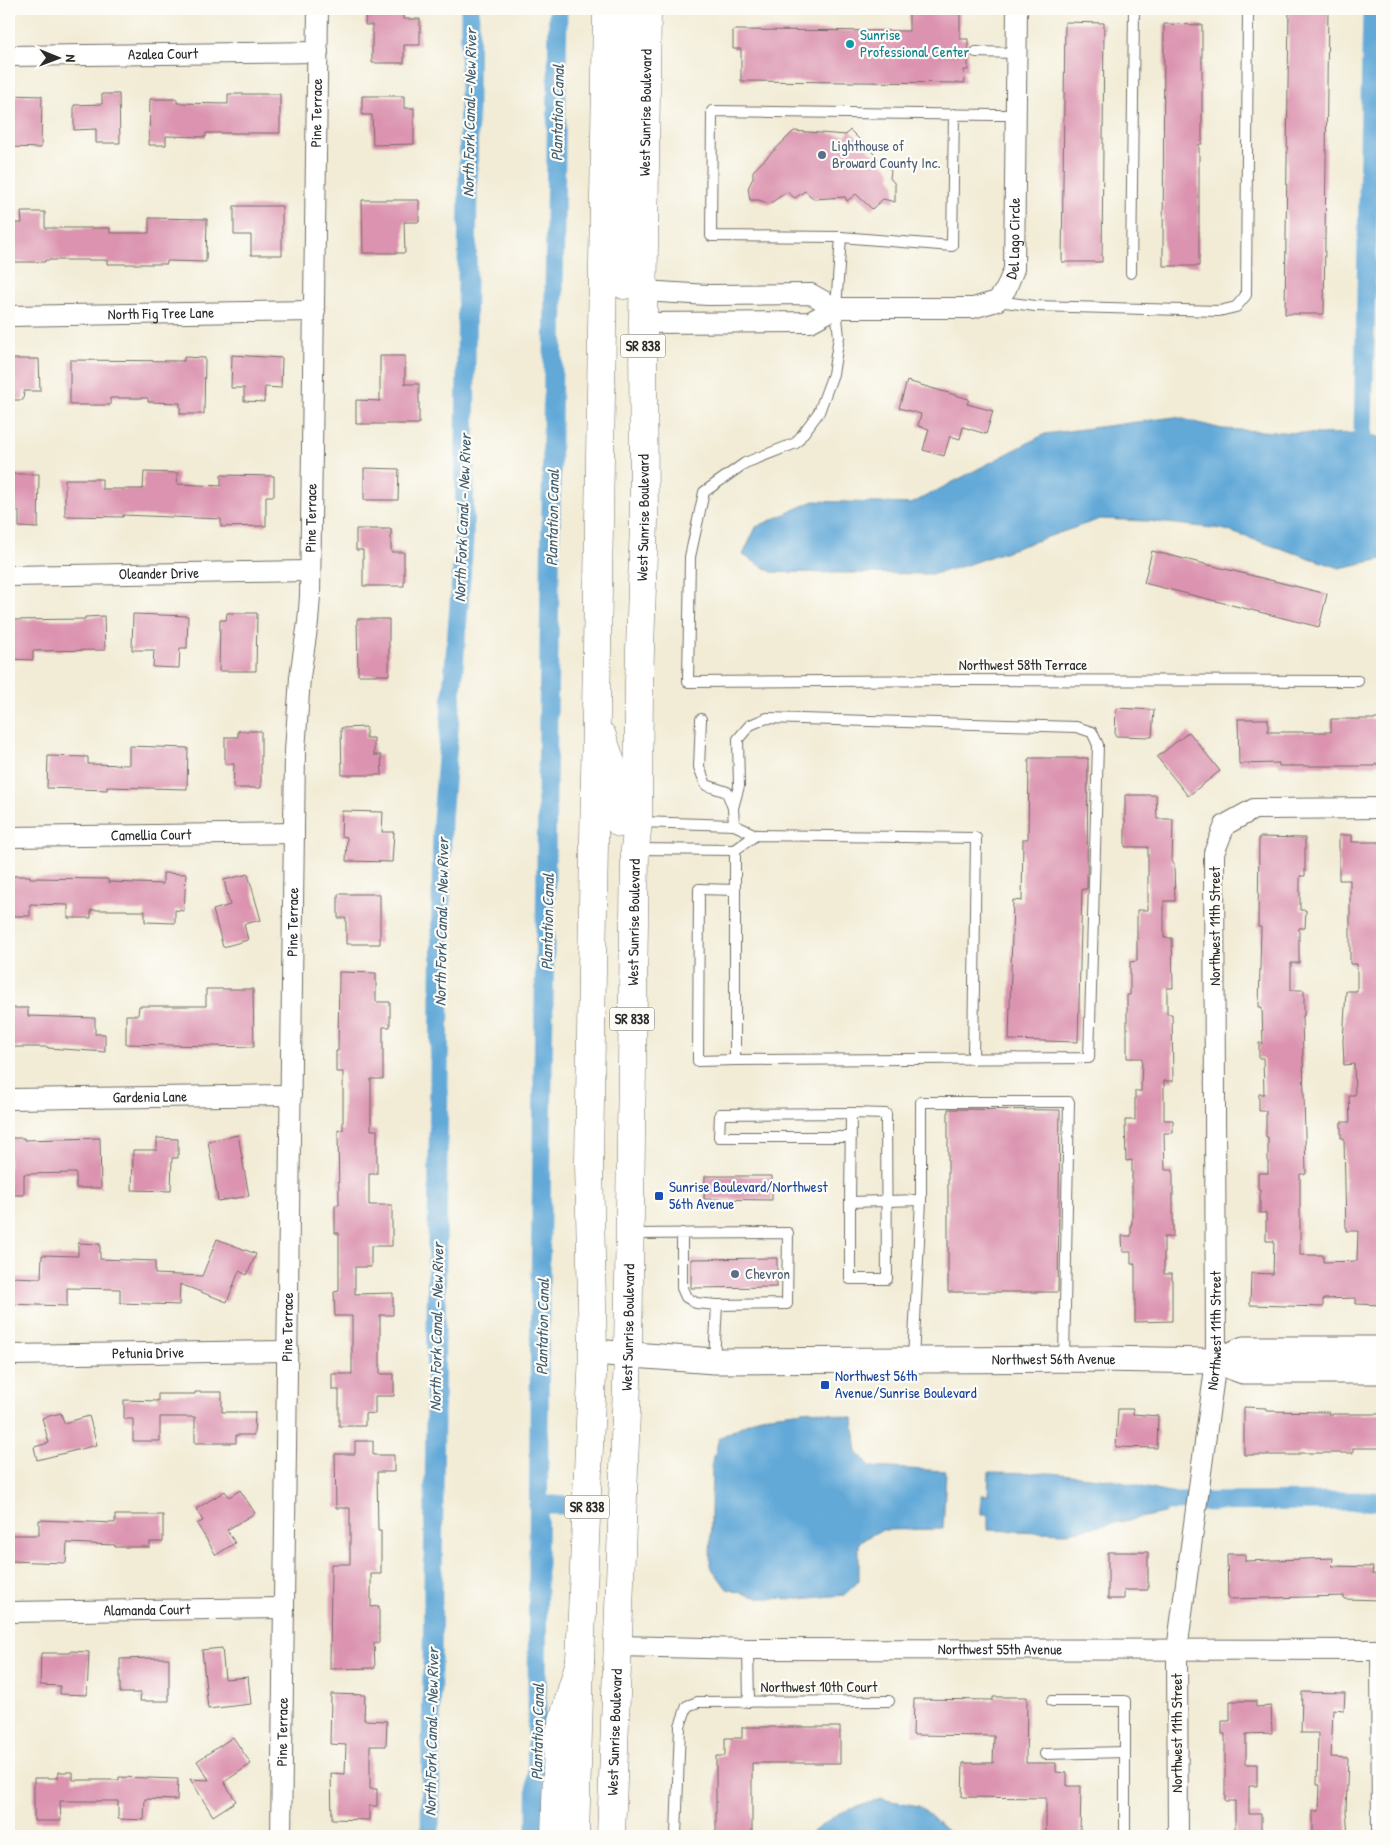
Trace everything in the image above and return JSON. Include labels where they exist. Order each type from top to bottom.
[{"type":"highway","name":"SR 838","points":[[576,1836],[580,1661],[593,1352],[589,1163],[607,9]]},
{"type":"highway","points":[[626,9],[624,295],[643,323]]},
{"type":"highway","name":"West Sunrise Boulevard","points":[[611,1836],[628,1355],[636,836],[644,520],[643,291],[648,9]]},
{"type":"highway","points":[[603,329],[624,343],[629,351],[628,485],[644,520]]},
{"type":"highway","points":[[596,718],[620,789],[620,826],[636,836]]},
{"type":"highway","points":[[555,1836],[558,1738],[580,1661]]},
{"type":"street","name":"Pine Terrace","points":[[281,1836],[294,833],[298,703],[308,622],[310,571],[318,9]]},
{"type":"street","name":"Del Lago Circle","points":[[997,302],[1006,289],[1014,269],[1017,9]]},
{"type":"street","name":"Azalea Court","points":[[9,56],[318,52]]},
{"type":"street","points":[[643,291],[708,295],[811,294],[836,308]]},
{"type":"street","points":[[643,323],[810,322],[836,308],[973,308],[997,302]]},
{"type":"street","name":"North Fig Tree Lane","points":[[9,316],[314,311]]},
{"type":"street","name":"Oleander Drive","points":[[9,576],[310,571]]},
{"type":"street","name":"Northwest 11th Street","points":[[1178,1836],[1177,1650],[1216,1361],[1214,853],[1225,825],[1254,809],[1382,808]]},
{"type":"street","name":"Camellia Court","points":[[9,837],[294,833]]},
{"type":"street","name":"Gardenia Lane","points":[[9,1099],[291,1095]]},
{"type":"street","name":"Northwest 56th Avenue","points":[[1216,1361],[1244,1349],[1382,1349]]},
{"type":"street","name":"Petunia Drive","points":[[9,1355],[288,1351]]},
{"type":"street","name":"Northwest 56th Avenue","points":[[593,1352],[714,1361],[1064,1359],[1216,1361],[1243,1371],[1382,1371]]},
{"type":"street","name":"Alamanda Court","points":[[9,1612],[284,1608]]},
{"type":"street","name":"Northwest 55th Avenue","points":[[618,1646],[748,1649],[1382,1650]]},
{"type":"street","points":[[1382,1650],[1382,1836]]},
{"type":"lane","points":[[1131,273],[1134,9]]},
{"type":"lane","points":[[997,302],[1055,307],[1219,311],[1236,307],[1246,295],[1248,9]]},
{"type":"lane","points":[[976,52],[1017,52]]},
{"type":"lane","points":[[954,114],[952,246],[841,237],[711,236],[712,111],[954,114],[1016,115]]},
{"type":"lane","points":[[836,308],[841,237]]},
{"type":"lane","name":"Northwest 58th Terrace","points":[[836,308],[839,337],[833,374],[819,412],[796,443],[745,463],[704,492],[690,557],[688,682],[959,680],[1358,681]]},
{"type":"lane","points":[[733,808],[739,786],[738,739],[750,725],[768,718],[1076,727],[1092,732],[1098,745],[1089,1058],[698,1061],[699,889],[735,890]]},
{"type":"lane","points":[[701,720],[699,767],[706,785],[727,792],[733,808],[734,825]]},
{"type":"lane","points":[[636,836],[734,825],[756,836],[976,838],[972,1059]]},
{"type":"lane","points":[[636,836],[735,850],[756,836]]},
{"type":"lane","points":[[735,850],[735,1060]]},
{"type":"lane","points":[[914,1360],[921,1200],[921,1102],[1069,1102],[1064,1359]]},
{"type":"lane","points":[[850,1113],[851,1137],[850,1279],[887,1279],[886,1114],[850,1113],[720,1114],[719,1138],[851,1137]]},
{"type":"lane","points":[[850,1202],[921,1200]]},
{"type":"lane","points":[[630,1234],[788,1233],[787,1304],[716,1305],[696,1303],[686,1297],[682,1288],[682,1234]]},
{"type":"lane","points":[[714,1361],[716,1305]]},
{"type":"lane","name":"Northwest 10th Court","points":[[748,1649],[750,1702]]},
{"type":"lane","points":[[1052,1702],[1126,1701],[1125,1836]]},
{"type":"lane","name":"Northwest 10th Court","points":[[676,1836],[680,1726],[686,1706],[698,1702],[888,1702]]},
{"type":"lane","points":[[1045,1754],[1125,1752]]},
{"type":"water","points":[[1175,417],[1222,429],[1319,434],[1363,433],[1382,438],[1382,559],[1340,568],[1222,529],[1148,521],[1100,519],[963,566],[934,574],[772,572],[743,555],[756,527],[814,501],[911,504],[1045,434]]},
{"type":"water","points":[[812,1410],[853,1418],[857,1452],[871,1467],[946,1471],[943,1529],[881,1530],[859,1542],[859,1581],[844,1595],[800,1599],[760,1598],[727,1589],[710,1566],[712,1464],[719,1438],[761,1416]]},
{"type":"water","points":[[989,1472],[1051,1473],[1108,1479],[1181,1494],[1185,1498],[1185,1504],[1180,1508],[1171,1508],[1164,1513],[1064,1533],[988,1530],[988,1514],[981,1514],[981,1495],[988,1495]]},
{"type":"water","points":[[881,1799],[919,1806],[953,1836],[807,1836],[839,1813]]},
{"type":"building","points":[[366,9],[403,9],[403,19],[420,19],[420,45],[404,45],[404,63],[372,63],[372,25],[365,25]]},
{"type":"building","name":"Sunrise Professional Center","points":[[909,9],[960,9],[960,39],[968,39],[968,70],[964,70],[965,83],[741,81],[741,49],[733,49],[733,30],[909,31]]},
{"type":"building","points":[[1289,9],[1328,9],[1324,314],[1285,314]]},
{"type":"building","points":[[1065,22],[1104,23],[1102,262],[1062,262]]},
{"type":"building","points":[[1164,24],[1202,25],[1202,144],[1199,144],[1199,266],[1163,266]]},
{"type":"building","points":[[102,94],[119,94],[120,143],[96,143],[96,129],[74,130],[74,105],[102,104]]},
{"type":"building","points":[[228,94],[280,94],[280,133],[206,133],[206,137],[166,136],[166,145],[149,145],[150,99],[177,99],[177,103],[228,104]]},
{"type":"building","points":[[9,95],[42,96],[41,148],[9,147]]},
{"type":"building","points":[[362,96],[404,96],[404,108],[414,108],[414,144],[373,145],[372,115],[362,115]]},
{"type":"building","name":"Lighthouse of Broward County Inc.","points":[[850,130],[891,171],[890,178],[895,184],[895,202],[883,199],[872,209],[856,194],[847,201],[845,197],[814,199],[805,191],[795,198],[787,192],[769,204],[759,200],[750,200],[748,188],[753,178],[753,171],[794,131],[846,135]]},
{"type":"building","points":[[362,200],[419,200],[419,222],[404,222],[405,253],[363,253]]},
{"type":"building","points":[[234,206],[282,206],[282,255],[251,255],[251,235],[234,235]]},
{"type":"building","points":[[21,212],[45,212],[45,228],[110,228],[110,233],[149,233],[149,218],[207,219],[206,262],[167,261],[167,264],[107,264],[107,260],[45,260],[45,262],[9,262],[9,223],[22,223]]},
{"type":"building","points":[[232,355],[282,358],[281,388],[265,387],[264,402],[244,401],[244,388],[231,388]]},
{"type":"building","points":[[380,356],[405,356],[405,384],[419,384],[419,424],[356,424],[356,400],[380,401]]},
{"type":"building","points":[[184,357],[205,358],[204,414],[180,414],[180,403],[148,402],[148,398],[110,398],[110,405],[70,405],[70,360],[184,361]]},
{"type":"building","points":[[9,359],[39,359],[40,391],[24,391],[23,400],[9,400]]},
{"type":"building","points":[[907,381],[969,399],[967,404],[993,411],[986,434],[963,427],[960,439],[950,436],[944,456],[923,450],[929,429],[918,426],[921,414],[899,408]]},
{"type":"building","points":[[364,468],[399,469],[398,500],[364,500]]},
{"type":"building","points":[[144,472],[178,473],[177,484],[221,486],[221,475],[274,476],[274,496],[266,496],[266,526],[221,527],[221,519],[123,515],[123,517],[65,516],[65,479],[102,479],[102,489],[143,489]]},
{"type":"building","points":[[9,474],[39,474],[38,528],[19,527],[19,511],[9,511]]},
{"type":"building","points":[[356,529],[391,529],[391,552],[404,552],[404,586],[363,586],[363,550],[356,550]]},
{"type":"building","points":[[1152,551],[1327,594],[1319,627],[1144,583]]},
{"type":"building","points":[[227,613],[257,613],[256,671],[219,671],[220,620],[226,620]]},
{"type":"building","points":[[133,614],[188,616],[187,648],[180,648],[179,668],[153,667],[154,650],[132,650]]},
{"type":"building","points":[[104,616],[105,650],[33,651],[33,660],[9,659],[9,620],[85,619],[85,617]]},
{"type":"building","points":[[357,619],[389,619],[389,675],[358,675]]},
{"type":"building","points":[[1116,708],[1154,710],[1152,737],[1115,736]]},
{"type":"building","points":[[1238,719],[1268,719],[1268,732],[1331,732],[1331,719],[1382,719],[1382,764],[1375,764],[1375,766],[1279,766],[1279,763],[1239,764]]},
{"type":"building","points":[[366,727],[366,738],[374,738],[374,755],[381,755],[382,775],[342,775],[341,728]]},
{"type":"building","points":[[238,731],[261,731],[261,788],[233,788],[234,764],[225,764],[225,737],[238,737]]},
{"type":"building","points":[[1189,732],[1220,771],[1188,796],[1157,757]]},
{"type":"building","points":[[129,746],[188,748],[187,789],[107,787],[107,790],[47,788],[48,756],[88,757],[88,764],[129,765]]},
{"type":"building","points":[[1029,758],[1088,758],[1087,889],[1082,889],[1078,1042],[1009,1040],[1013,900],[1022,901],[1023,839],[1028,839]]},
{"type":"building","points":[[1125,795],[1156,795],[1157,819],[1173,819],[1172,863],[1174,863],[1175,901],[1164,901],[1164,938],[1172,938],[1173,988],[1167,988],[1167,1014],[1172,1014],[1173,1081],[1164,1081],[1164,1120],[1173,1120],[1173,1133],[1164,1133],[1165,1170],[1173,1170],[1173,1237],[1164,1237],[1164,1274],[1172,1274],[1172,1321],[1135,1322],[1135,1264],[1131,1264],[1131,1252],[1123,1252],[1122,1236],[1131,1236],[1132,1224],[1132,1160],[1126,1161],[1125,1120],[1135,1120],[1135,1091],[1141,1091],[1142,1058],[1127,1058],[1127,995],[1130,995],[1130,962],[1137,961],[1137,910],[1148,910],[1148,847],[1125,847]]},
{"type":"building","points":[[342,811],[383,812],[382,832],[394,832],[392,862],[346,861],[347,837],[341,836]]},
{"type":"building","points":[[1339,835],[1352,835],[1352,842],[1380,842],[1380,887],[1382,887],[1382,1138],[1379,1138],[1379,1171],[1382,1171],[1382,1213],[1380,1213],[1382,1305],[1356,1304],[1356,1298],[1323,1299],[1323,1307],[1250,1305],[1251,1273],[1273,1274],[1274,1241],[1266,1241],[1266,1213],[1260,1213],[1260,1189],[1258,1189],[1258,1173],[1268,1173],[1266,1111],[1259,1111],[1259,1094],[1264,1094],[1263,1058],[1259,1058],[1259,1043],[1263,1043],[1262,1007],[1259,1007],[1261,927],[1258,927],[1259,837],[1305,838],[1305,876],[1300,876],[1300,910],[1306,910],[1305,928],[1299,928],[1299,963],[1291,963],[1291,990],[1304,990],[1304,1016],[1302,1016],[1306,1174],[1300,1174],[1300,1255],[1323,1255],[1323,1262],[1357,1261],[1358,1231],[1346,1231],[1344,1138],[1341,1138],[1341,1122],[1350,1122],[1349,1095],[1355,1095],[1354,1064],[1344,1065],[1343,1041],[1346,991],[1357,991],[1357,964],[1350,964],[1350,880],[1339,880]]},
{"type":"building","points":[[163,873],[186,874],[184,911],[175,910],[175,923],[145,922],[145,911],[127,910],[91,910],[91,918],[68,918],[68,905],[30,904],[30,916],[9,916],[9,876],[108,879],[108,882],[163,884]]},
{"type":"building","points":[[248,874],[261,920],[244,924],[248,940],[223,947],[213,910],[230,905],[224,880]]},
{"type":"building","points":[[338,894],[380,894],[380,944],[346,944],[346,918],[338,918]]},
{"type":"building","points":[[339,972],[376,973],[376,1002],[390,1002],[390,1027],[383,1027],[383,1079],[371,1079],[371,1130],[377,1130],[377,1174],[369,1174],[369,1205],[392,1205],[392,1246],[371,1246],[371,1267],[355,1267],[355,1294],[393,1293],[393,1315],[380,1315],[380,1374],[394,1374],[394,1396],[375,1396],[375,1414],[365,1413],[365,1426],[339,1426],[339,1390],[332,1390],[332,1374],[352,1374],[352,1316],[335,1316],[334,1292],[339,1291],[339,1233],[335,1233],[335,1205],[339,1205],[338,1130],[343,1130],[343,1072],[336,1072]]},
{"type":"building","points":[[206,989],[253,989],[254,1047],[126,1044],[126,1015],[138,1015],[139,1006],[206,1006]]},
{"type":"building","points":[[9,1008],[28,1008],[28,1016],[95,1018],[95,1034],[105,1034],[105,1052],[48,1047],[9,1047]]},
{"type":"building","points":[[948,1109],[1060,1110],[1058,1292],[948,1292]]},
{"type":"building","points":[[238,1135],[249,1196],[218,1201],[208,1141]]},
{"type":"building","points":[[9,1138],[24,1138],[24,1140],[100,1138],[101,1188],[76,1188],[76,1173],[24,1174],[24,1195],[9,1195]]},
{"type":"building","points":[[157,1138],[178,1139],[178,1158],[172,1158],[171,1191],[132,1190],[133,1150],[157,1150]]},
{"type":"building","points":[[705,1176],[772,1176],[772,1200],[704,1199]]},
{"type":"building","points":[[217,1239],[256,1254],[247,1275],[239,1271],[227,1302],[180,1284],[179,1305],[120,1303],[120,1289],[67,1288],[67,1306],[9,1304],[9,1277],[41,1278],[42,1255],[78,1256],[78,1243],[100,1244],[100,1259],[155,1261],[155,1274],[202,1276]]},
{"type":"building","points":[[777,1258],[777,1287],[691,1288],[691,1259]]},
{"type":"building","points":[[195,1392],[222,1392],[222,1412],[255,1412],[254,1435],[236,1435],[236,1443],[195,1443],[195,1417],[160,1417],[160,1441],[133,1441],[133,1419],[124,1419],[124,1400],[158,1401],[158,1394],[195,1394]]},
{"type":"building","points":[[1244,1407],[1266,1408],[1266,1411],[1382,1414],[1382,1448],[1353,1448],[1353,1453],[1244,1455]]},
{"type":"building","points":[[1118,1409],[1133,1409],[1133,1414],[1158,1416],[1157,1448],[1116,1447]]},
{"type":"building","points":[[61,1413],[64,1423],[89,1416],[97,1445],[37,1460],[34,1447],[49,1443],[42,1418]]},
{"type":"building","points":[[355,1441],[373,1441],[373,1455],[394,1455],[394,1472],[377,1472],[378,1531],[381,1531],[381,1574],[371,1574],[371,1607],[379,1606],[379,1643],[374,1643],[375,1668],[330,1669],[331,1564],[350,1564],[350,1508],[336,1508],[335,1454],[355,1454]]},
{"type":"building","points":[[240,1490],[255,1513],[227,1530],[235,1543],[216,1555],[197,1524],[203,1521],[196,1509],[225,1491],[229,1497]]},
{"type":"building","points":[[115,1515],[163,1515],[163,1542],[150,1542],[150,1547],[115,1547],[115,1545],[67,1543],[66,1563],[9,1561],[9,1535],[39,1535],[39,1520],[115,1523]]},
{"type":"building","points":[[1108,1552],[1148,1552],[1148,1590],[1124,1590],[1124,1599],[1108,1599]]},
{"type":"building","points":[[1227,1554],[1245,1554],[1245,1561],[1333,1558],[1332,1566],[1373,1567],[1372,1574],[1382,1574],[1382,1600],[1344,1599],[1344,1596],[1228,1599]]},
{"type":"building","points":[[222,1648],[225,1679],[248,1677],[251,1704],[208,1709],[202,1650]]},
{"type":"building","points":[[71,1651],[89,1652],[87,1695],[60,1694],[60,1686],[40,1685],[41,1653],[71,1653]]},
{"type":"building","points":[[169,1658],[169,1701],[140,1701],[141,1693],[120,1693],[120,1659]]},
{"type":"building","points":[[1302,1692],[1345,1693],[1344,1710],[1333,1709],[1331,1757],[1348,1758],[1346,1811],[1348,1836],[1313,1836],[1313,1811],[1319,1811],[1320,1785],[1317,1785],[1318,1733],[1301,1733]]},
{"type":"building","points":[[331,1694],[365,1695],[364,1720],[387,1721],[386,1746],[370,1746],[370,1789],[377,1789],[377,1806],[369,1806],[369,1820],[332,1819],[331,1773],[345,1774],[346,1745],[330,1744]]},
{"type":"building","points":[[993,1697],[1027,1697],[1026,1763],[1056,1763],[1056,1772],[1067,1773],[1067,1786],[1081,1786],[1080,1836],[1046,1836],[1046,1798],[962,1797],[963,1763],[993,1763],[994,1736],[913,1735],[914,1699],[993,1700]]},
{"type":"building","points":[[1230,1701],[1256,1701],[1256,1707],[1271,1706],[1272,1733],[1246,1734],[1246,1764],[1257,1764],[1257,1786],[1249,1786],[1249,1814],[1261,1814],[1261,1836],[1235,1836],[1235,1801],[1225,1801],[1225,1734],[1222,1734],[1222,1721],[1230,1721]]},
{"type":"building","points":[[742,1727],[840,1727],[840,1763],[752,1763],[752,1836],[716,1836],[716,1756],[725,1756],[725,1738],[742,1738]]},
{"type":"building","points":[[233,1737],[251,1764],[224,1782],[236,1801],[213,1816],[190,1779],[209,1780],[197,1761]]},
{"type":"building","points":[[58,1772],[73,1772],[73,1780],[119,1780],[119,1777],[178,1779],[177,1800],[145,1799],[144,1820],[118,1819],[118,1801],[60,1801],[61,1821],[34,1821],[34,1778],[58,1778]]},
{"type":"waterway","name":"North Fork Canal - New River","points":[[430,1836],[442,820],[464,541],[470,9]]},
{"type":"waterway","name":"Plantation Canal","points":[[536,1836],[540,1287],[558,9]]},
{"type":"waterway","points":[[1363,433],[1372,9]]},
{"type":"waterway","points":[[1159,1502],[1382,1501]]},
{"type":"waterway","points":[[538,1505],[564,1505]]},
{"type":"place","name":"Sunrise Professional Center","points":[[850,44]]},
{"type":"place","name":"Lighthouse of Broward County Inc.","points":[[822,155]]},
{"type":"place","name":"Sunrise Boulevard/Northwest 56th Avenue","points":[[659,1196]]},
{"type":"place","name":"Chevron","points":[[735,1274]]},
{"type":"place","name":"Northwest 56th Avenue/Sunrise Boulevard","points":[[825,1385]]}]
